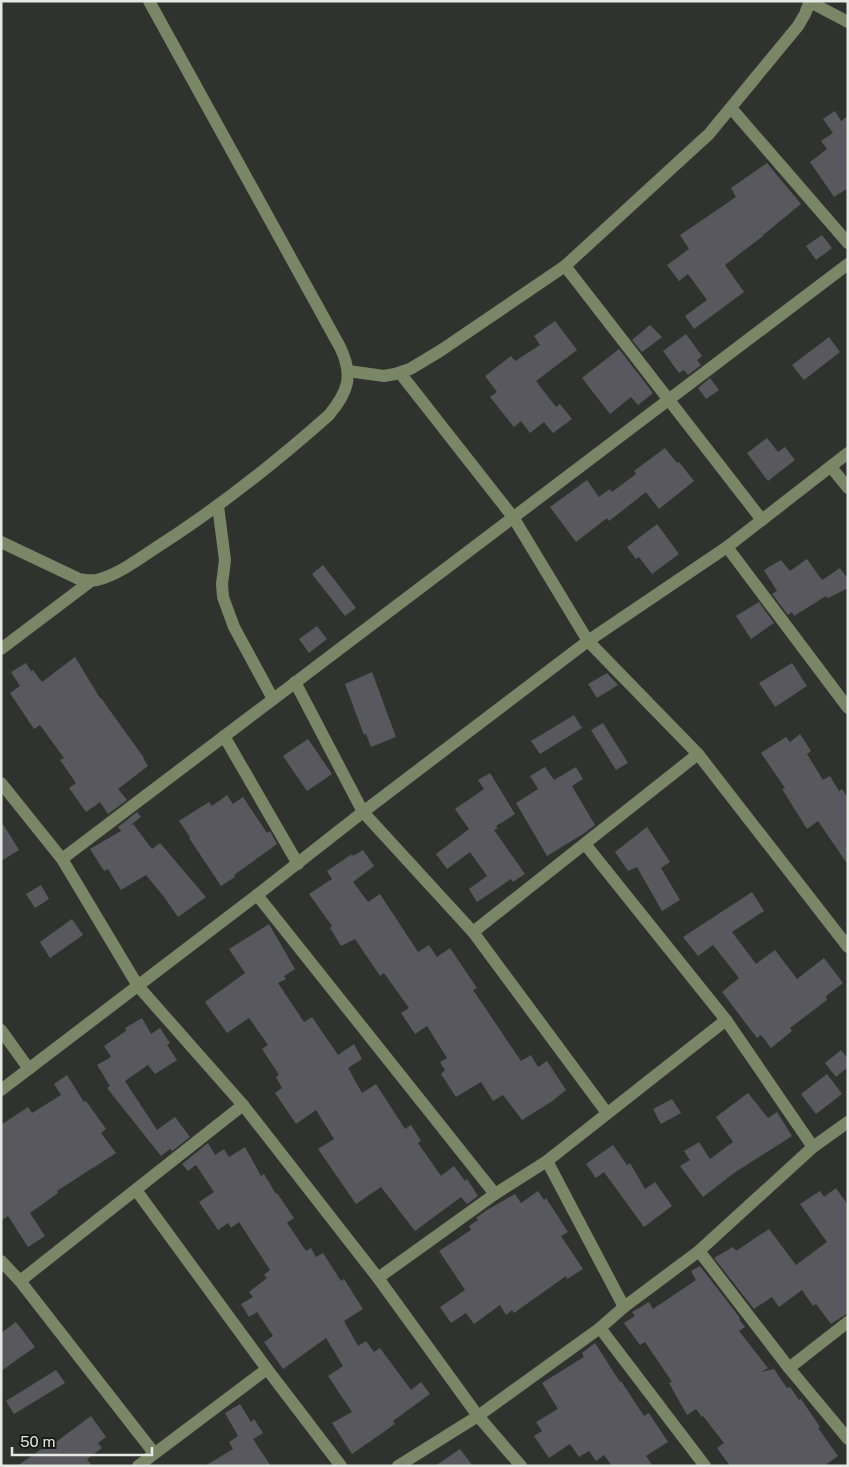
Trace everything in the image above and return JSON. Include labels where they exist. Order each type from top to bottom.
[{"type":"street","points":[[1,649],[91,581],[107,577],[123,569],[188,528],[218,506],[329,415],[340,402],[346,389],[348,371],[340,347],[149,1]]},
{"type":"street","points":[[348,371],[384,376],[410,369],[440,351],[565,266],[709,134],[798,26],[810,2],[848,22]]},
{"type":"street","points":[[731,108],[848,243]]},
{"type":"street","points":[[62,859],[848,264]]},
{"type":"street","points":[[565,266],[762,520]]},
{"type":"street","points":[[400,373],[512,517],[588,641],[698,754],[846,939]]},
{"type":"street","points":[[1,1090],[588,641],[727,547],[848,453]]},
{"type":"street","points":[[831,467],[848,488]]},
{"type":"street","points":[[218,506],[225,560],[222,584],[223,596],[234,627],[273,699]]},
{"type":"street","points":[[1,542],[79,579],[91,581]]},
{"type":"street","points":[[727,547],[848,708]]},
{"type":"street","points":[[295,682],[363,812],[473,932],[608,1113]]},
{"type":"street","points":[[224,736],[298,864]]},
{"type":"street","points":[[473,932],[698,754]]},
{"type":"street","points":[[1,783],[62,859],[138,986],[242,1105],[378,1278],[478,1416],[521,1466]]},
{"type":"street","points":[[585,844],[726,1020],[813,1147]]},
{"type":"street","points":[[257,895],[495,1194]]},
{"type":"street","points":[[378,1278],[495,1194],[546,1161],[726,1020]]},
{"type":"street","points":[[1,1030],[29,1069]]},
{"type":"street","points":[[20,1281],[242,1105]]},
{"type":"street","points":[[398,1466],[478,1416],[600,1328],[624,1307],[699,1251],[813,1147],[848,1122]]},
{"type":"street","points":[[546,1161],[624,1307]]},
{"type":"street","points":[[136,1190],[267,1369],[341,1466]]},
{"type":"street","points":[[699,1251],[789,1368],[848,1439]]},
{"type":"street","points":[[1,1261],[20,1281],[154,1454]]},
{"type":"street","points":[[789,1368],[848,1322]]},
{"type":"street","points":[[600,1328],[704,1466]]},
{"type":"street","points":[[138,1466],[267,1369]]},
{"type":"building","points":[[835,111],[841,121],[848,116],[848,188],[834,197],[810,162],[827,149],[821,141],[833,133],[823,119]]},
{"type":"building","points":[[767,163],[801,204],[725,265],[744,292],[694,329],[685,316],[707,300],[688,274],[679,281],[667,265],[689,249],[680,235],[736,197],[731,188]]},
{"type":"building","points":[[822,235],[832,248],[816,260],[806,246]]},
{"type":"building","points":[[555,321],[577,350],[536,381],[556,407],[560,404],[572,419],[553,433],[544,422],[530,433],[521,421],[514,427],[490,397],[497,392],[485,376],[511,356],[515,361],[540,345],[534,336]]},
{"type":"building","points":[[650,325],[662,337],[642,352],[632,340]]},
{"type":"building","points":[[686,334],[702,356],[697,360],[701,365],[688,375],[684,370],[679,373],[663,351]]},
{"type":"building","points":[[829,337],[840,352],[804,380],[792,365]]},
{"type":"building","points":[[619,349],[653,393],[638,405],[631,397],[610,414],[582,378]]},
{"type":"building","points":[[710,378],[719,390],[706,399],[698,388]]},
{"type":"building","points":[[767,438],[778,452],[785,447],[795,460],[768,481],[747,453]]},
{"type":"building","points":[[665,448],[694,481],[659,509],[646,492],[609,521],[607,518],[576,542],[550,507],[587,480],[599,497],[610,489],[612,492],[636,474],[634,471]]},
{"type":"building","points":[[657,524],[679,554],[652,574],[639,557],[636,559],[627,547]]},
{"type":"building","points":[[807,559],[822,580],[840,568],[848,579],[848,588],[828,598],[826,596],[794,616],[792,612],[788,615],[772,594],[777,591],[764,570],[781,560],[790,571]]},
{"type":"building","points":[[323,565],[356,608],[345,616],[312,574]]},
{"type":"building","points":[[759,602],[774,623],[751,639],[736,616]]},
{"type":"building","points":[[317,626],[327,639],[309,653],[299,639]]},
{"type":"building","points":[[75,657],[100,698],[148,766],[118,789],[127,800],[108,814],[100,802],[86,812],[69,788],[76,783],[60,760],[64,758],[40,725],[34,729],[10,693],[20,686],[11,672],[26,663],[42,682]]},
{"type":"building","points":[[792,663],[807,686],[775,707],[759,683]]},
{"type":"building","points":[[372,672],[396,737],[371,747],[366,734],[364,735],[345,684]]},
{"type":"building","points":[[607,673],[618,685],[597,698],[588,684]]},
{"type":"building","points":[[574,715],[582,728],[540,754],[531,741]]},
{"type":"building","points":[[603,723],[628,763],[616,770],[591,730]]},
{"type":"building","points":[[800,734],[811,751],[807,754],[823,780],[830,776],[839,791],[842,789],[848,798],[848,865],[818,821],[807,829],[782,789],[785,788],[761,753],[786,737],[790,742]]},
{"type":"building","points":[[308,739],[332,774],[307,791],[283,756]]},
{"type":"building","points":[[545,767],[554,780],[576,767],[583,779],[572,786],[595,825],[547,856],[516,803],[538,789],[530,776]]},
{"type":"building","points":[[490,773],[515,814],[496,826],[498,828],[494,830],[525,874],[513,882],[511,879],[477,902],[469,889],[487,876],[470,852],[447,869],[436,854],[469,829],[455,809],[484,789],[478,780]]},
{"type":"building","points":[[227,795],[233,804],[243,797],[267,833],[270,831],[277,844],[221,886],[179,821],[209,802],[212,806]]},
{"type":"building","points":[[137,812],[141,817],[129,826],[133,824],[152,849],[160,843],[206,897],[178,917],[146,875],[121,890],[108,869],[104,871],[90,849],[121,831],[118,827]]},
{"type":"building","points":[[1,821],[19,850],[1,861]]},
{"type":"building","points":[[647,827],[670,862],[661,868],[680,900],[662,911],[637,867],[628,871],[615,852]]},
{"type":"building","points":[[363,850],[374,866],[353,882],[368,902],[380,894],[418,952],[429,945],[437,957],[450,948],[477,988],[473,990],[521,1061],[531,1055],[538,1067],[547,1061],[566,1090],[551,1102],[522,1120],[503,1095],[493,1101],[481,1082],[456,1097],[441,1074],[445,1070],[440,1062],[447,1058],[427,1026],[415,1034],[401,1013],[409,1008],[384,973],[380,976],[355,939],[341,946],[330,928],[332,926],[309,894],[332,879],[327,871],[352,854],[353,856]]},
{"type":"building","points":[[41,885],[49,899],[35,908],[26,894]]},
{"type":"building","points":[[752,892],[764,911],[732,932],[756,964],[775,950],[797,979],[824,958],[843,983],[826,996],[827,1000],[790,1028],[792,1031],[771,1048],[761,1035],[757,1038],[722,992],[739,978],[713,945],[698,956],[683,937]]},
{"type":"building","points":[[72,919],[83,935],[50,958],[40,942]]},
{"type":"building","points":[[269,924],[295,969],[284,976],[286,979],[278,983],[304,1022],[312,1017],[338,1055],[354,1044],[362,1059],[348,1068],[362,1093],[376,1084],[405,1129],[411,1125],[421,1141],[418,1143],[441,1176],[454,1166],[465,1181],[467,1179],[478,1196],[467,1204],[461,1197],[415,1231],[381,1187],[356,1204],[318,1149],[334,1139],[316,1110],[296,1124],[275,1093],[282,1088],[276,1077],[279,1075],[262,1049],[268,1045],[249,1018],[227,1033],[205,1002],[245,973],[229,949]]},
{"type":"building","points":[[142,1018],[151,1034],[160,1028],[170,1043],[167,1045],[177,1060],[155,1074],[148,1065],[125,1081],[157,1130],[175,1117],[190,1137],[172,1151],[165,1142],[170,1149],[161,1156],[107,1088],[110,1086],[97,1065],[111,1057],[104,1046],[126,1031],[125,1028]]},
{"type":"building","points":[[841,1050],[848,1059],[848,1067],[836,1077],[825,1063]]},
{"type":"building","points":[[827,1074],[842,1094],[816,1114],[801,1094]]},
{"type":"building","points":[[67,1075],[84,1102],[86,1101],[106,1129],[101,1133],[116,1153],[57,1191],[58,1193],[30,1213],[45,1236],[28,1247],[8,1216],[1,1221],[1,1125],[28,1107],[32,1113],[61,1095],[54,1084]]},
{"type":"building","points":[[748,1093],[768,1118],[777,1112],[792,1136],[734,1173],[703,1197],[680,1166],[690,1160],[684,1151],[699,1142],[710,1159],[733,1142],[716,1117]]},
{"type":"building","points":[[672,1099],[681,1113],[661,1124],[653,1109]]},
{"type":"building","points":[[208,1143],[215,1155],[224,1149],[229,1157],[245,1147],[261,1176],[264,1174],[294,1218],[287,1223],[306,1251],[311,1248],[316,1257],[323,1253],[341,1281],[344,1279],[363,1309],[344,1321],[358,1346],[366,1341],[374,1352],[380,1348],[411,1390],[421,1382],[430,1394],[393,1421],[395,1424],[352,1454],[332,1423],[352,1412],[328,1376],[343,1366],[326,1338],[283,1369],[264,1342],[273,1336],[257,1312],[249,1317],[241,1304],[253,1297],[249,1292],[267,1278],[264,1275],[270,1270],[239,1222],[231,1228],[228,1223],[218,1230],[199,1202],[214,1192],[196,1165],[188,1171],[182,1164]]},
{"type":"building","points":[[613,1145],[627,1165],[630,1163],[645,1189],[655,1182],[672,1206],[644,1227],[604,1172],[596,1178],[586,1164]]},
{"type":"building","points":[[836,1188],[848,1205],[848,1313],[831,1324],[816,1304],[813,1306],[802,1290],[779,1307],[772,1297],[754,1309],[714,1258],[733,1247],[736,1251],[769,1229],[796,1265],[827,1242],[800,1204],[820,1191],[824,1197]]},
{"type":"building","points":[[538,1191],[544,1200],[546,1198],[568,1232],[561,1236],[583,1269],[567,1279],[566,1276],[514,1313],[512,1310],[506,1315],[500,1305],[474,1324],[466,1313],[451,1323],[440,1307],[465,1290],[439,1251],[471,1230],[469,1226],[487,1210],[515,1194],[521,1203]]},
{"type":"building","points":[[700,1266],[740,1318],[745,1327],[739,1331],[768,1368],[761,1372],[774,1369],[787,1388],[790,1387],[799,1400],[801,1399],[820,1427],[818,1428],[838,1456],[824,1466],[730,1466],[717,1448],[724,1443],[696,1409],[687,1415],[669,1383],[672,1382],[645,1342],[640,1345],[624,1323],[635,1316],[632,1312],[649,1302],[653,1309],[696,1280],[691,1271]]},
{"type":"building","points":[[16,1322],[35,1347],[1,1371],[1,1333]]},
{"type":"building","points":[[595,1343],[644,1416],[649,1413],[668,1442],[646,1456],[653,1466],[612,1466],[604,1455],[596,1461],[589,1451],[579,1457],[570,1444],[549,1458],[534,1436],[542,1431],[536,1422],[558,1409],[542,1383],[584,1357],[582,1353]]},
{"type":"building","points":[[56,1370],[65,1383],[14,1414],[6,1401]]},
{"type":"building","points":[[240,1404],[251,1422],[254,1419],[263,1433],[253,1439],[271,1466],[205,1466],[233,1449],[229,1442],[238,1436],[225,1413]]},
{"type":"building","points":[[91,1416],[106,1437],[98,1443],[102,1448],[87,1459],[92,1466],[17,1466],[54,1440],[56,1442]]},
{"type":"building","points":[[460,1449],[473,1466],[435,1466]]}]
